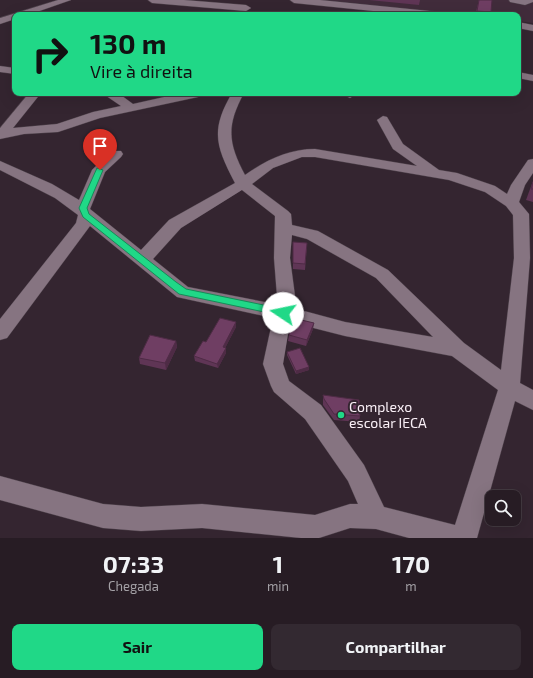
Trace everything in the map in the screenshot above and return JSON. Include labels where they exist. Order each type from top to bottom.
[{"type":"street","points":[[28,12],[67,0]]},
{"type":"street","points":[[152,0],[248,8]]},
{"type":"street","points":[[294,0],[411,12]]},
{"type":"street","points":[[513,0],[529,1],[533,7]]},
{"type":"street","points":[[236,12],[248,8]]},
{"type":"street","points":[[0,21],[12,17]]},
{"type":"street","points":[[521,26],[533,28]]},
{"type":"street","points":[[0,69],[12,71]]},
{"type":"street","points":[[521,76],[533,78]]},
{"type":"street","points":[[0,135],[32,96]]},
{"type":"street","points":[[115,96],[131,108]]},
{"type":"street","points":[[0,135],[24,130],[58,128],[97,115],[185,96]]},
{"type":"street","points":[[236,96],[229,110],[224,129],[227,154],[244,184],[282,214],[284,228],[282,258],[286,296],[273,364],[281,386],[313,412],[356,473],[376,517]]},
{"type":"street","points":[[383,120],[398,146],[435,173]]},
{"type":"street","points":[[142,260],[174,224],[244,184],[268,165],[300,154],[316,153],[452,176],[490,189],[522,212]]},
{"type":"street","points":[[0,333],[31,295],[83,224],[84,212],[100,170],[116,154]]},
{"type":"street","points":[[464,538],[488,453],[509,387],[522,258],[522,212],[518,185],[533,163]]},
{"type":"street","points":[[0,165],[58,194],[84,212],[183,292],[283,313],[345,329],[457,349]]},
{"type":"street","points":[[284,228],[312,235],[382,274],[457,349],[509,387],[533,401]]},
{"type":"street","points":[[0,488],[111,517],[141,519],[176,516],[202,516],[315,527],[350,516],[376,517],[456,538]]},
{"type":"shaded area","points":[[324,0],[533,0],[533,23],[521,21],[521,12],[442,12]]},
{"type":"building","points":[[479,0],[492,0],[491,12],[477,11]]},
{"type":"building","points":[[293,242],[307,243],[305,264],[293,263]]},
{"type":"building","points":[[220,318],[236,322],[223,347],[226,348],[217,364],[194,356],[203,341],[206,342]]},
{"type":"building","points":[[293,318],[314,323],[307,340],[289,335]]},
{"type":"building","points":[[150,335],[176,341],[165,363],[139,358]]},
{"type":"building","points":[[300,348],[309,367],[296,371],[287,352]]},
{"type":"building","points":[[323,395],[359,400],[360,416],[334,414]]},
{"type":"place","name":"Complexo escolar IECA","points":[[341,415]]},
{"type":"route","points":[[100,170],[83,208],[86,215],[183,292],[283,313]]}]
